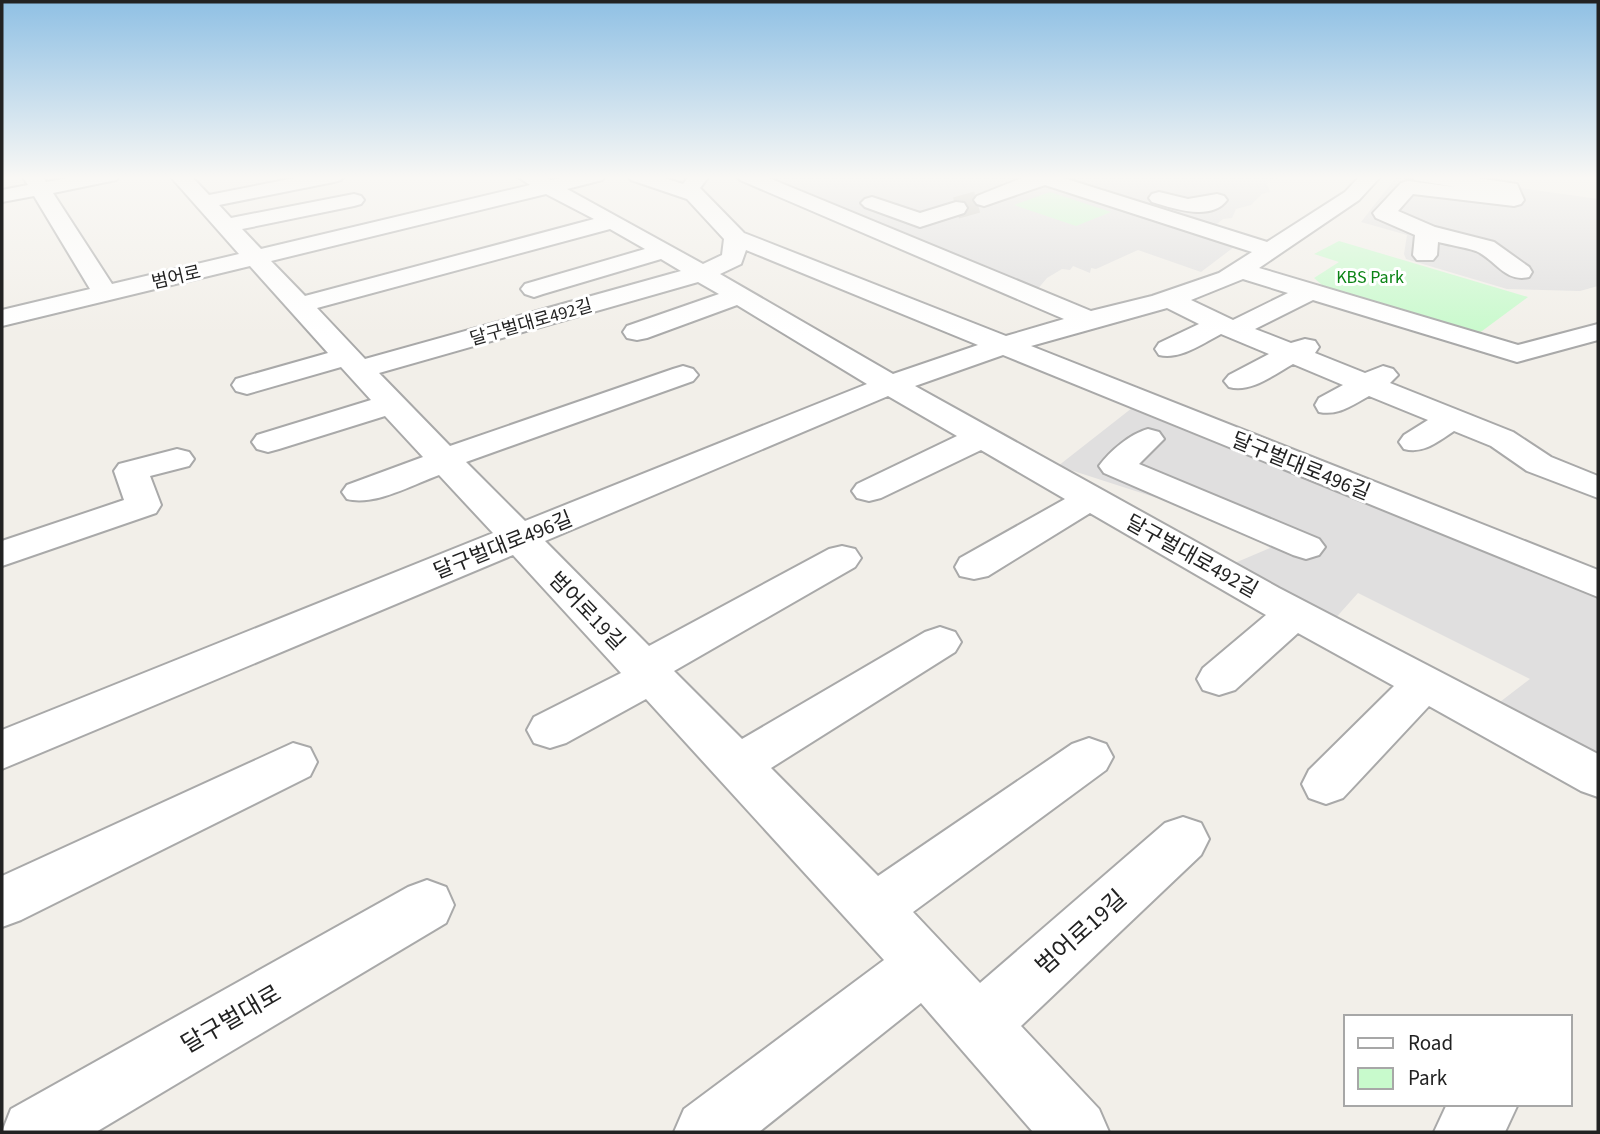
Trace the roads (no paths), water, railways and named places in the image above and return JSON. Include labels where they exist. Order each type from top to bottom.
[{"type":"street","points":[[64,229],[105,293]]},
{"type":"street","name":"범어로19길","points":[[229,229],[646,673],[874,909],[1076,1132]]},
{"type":"street","name":"범어로","points":[[2,318],[256,258],[362,229]]},
{"type":"street","points":[[299,305],[583,229]]},
{"type":"street","name":"달구벌대로492길","points":[[627,229],[982,437],[1294,613],[1598,777]]},
{"type":"street","name":"달구벌대로496길","points":[[728,229],[736,238],[1598,584]]},
{"type":"street","points":[[873,229],[1089,320]]},
{"type":"street","points":[[943,229],[951,232]]},
{"type":"street","points":[[1204,229],[1270,250]]},
{"type":"street","name":"달구벌대로496길","points":[[2,750],[890,385],[1006,345],[1168,299],[1228,278],[1302,229]]},
{"type":"street","points":[[1406,229],[1426,243],[1486,247],[1520,272]]},
{"type":"street","points":[[703,274],[733,259],[736,238]]},
{"type":"street","name":"달구벌대로492길","points":[[534,289],[665,251]]},
{"type":"street","points":[[1240,270],[1517,354],[1598,332]]},
{"type":"street","name":"달구벌대로492길","points":[[352,363],[703,274]]},
{"type":"street","points":[[1169,349],[1310,292]]},
{"type":"street","points":[[637,332],[739,296]]},
{"type":"street","points":[[1168,299],[1291,354],[1379,377],[1451,419],[1502,439],[1539,464],[1598,488]]},
{"type":"street","points":[[1239,381],[1319,339]]},
{"type":"street","points":[[247,385],[352,363]]},
{"type":"street","points":[[359,492],[683,375]]},
{"type":"street","points":[[1330,405],[1379,377]]},
{"type":"street","points":[[268,442],[391,404]]},
{"type":"street","points":[[1415,442],[1451,419]]},
{"type":"street","points":[[869,491],[982,437]]},
{"type":"street","points":[[1148,439],[1116,466],[1306,547]]},
{"type":"street","points":[[2,554],[143,506],[131,471],[177,459]]},
{"type":"street","points":[[974,567],[1091,498]]},
{"type":"street","name":"범어로19길","points":[[550,730],[842,558]]},
{"type":"street","points":[[1219,679],[1294,613]]},
{"type":"street","points":[[736,766],[940,642]]},
{"type":"street","points":[[1326,784],[1424,683]]},
{"type":"street","points":[[874,909],[1088,757]]},
{"type":"street","points":[[2,902],[293,762]]},
{"type":"street","name":"범어로19길","points":[[979,1024],[1183,839]]},
{"type":"street","name":"달구벌대로","points":[[34,1132],[427,905]]},
{"type":"street","points":[[707,1132],[924,965]]},
{"type":"street","points":[[1467,1132],[1485,1106]]},
{"type":"park label","name":"KBS Park","points":[[1370,277]]}]
